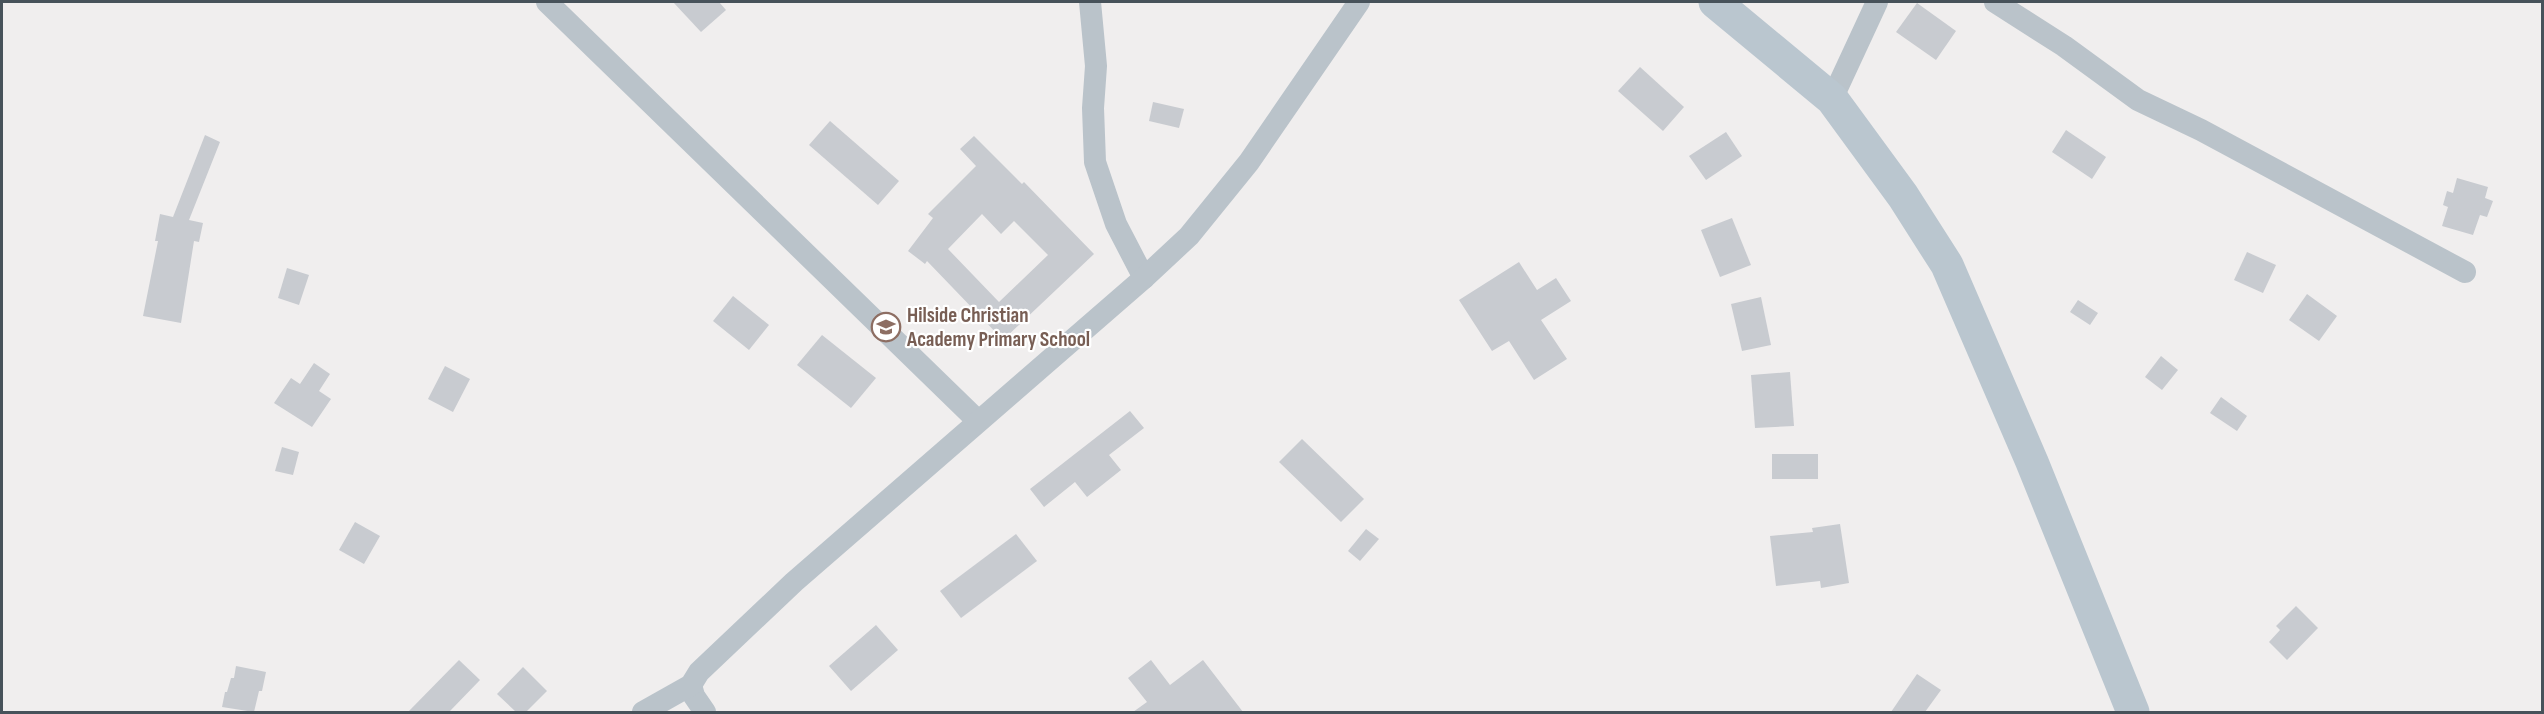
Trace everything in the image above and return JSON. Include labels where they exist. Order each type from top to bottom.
[{"type":"main road","points":[[1715,2],[1832,99],[1903,196],[1947,265],[2032,462],[2133,712]]},
{"type":"street","points":[[547,2],[978,422]]},
{"type":"street","points":[[1090,2],[1096,66],[1093,108],[1095,162],[1116,224],[1144,278]]},
{"type":"street","points":[[643,712],[691,685],[699,672],[794,582],[1144,278],[1189,236],[1249,162],[1359,2]]},
{"type":"street","points":[[1832,99],[1877,2]]},
{"type":"street","points":[[1995,2],[2064,46],[2138,100],[2201,130],[2466,272]]},
{"type":"street","points":[[691,685],[694,696],[705,712]]},
{"type":"building","points":[[673,2],[719,2],[726,10],[701,32]]},
{"type":"building","points":[[1917,3],[1956,31],[1936,60],[1896,32]]},
{"type":"building","points":[[1640,67],[1684,107],[1663,131],[1618,91]]},
{"type":"building","points":[[1153,102],[1184,109],[1179,128],[1149,121]]},
{"type":"building","points":[[830,121],[899,181],[878,205],[809,145]]},
{"type":"building","points":[[2066,130],[2106,157],[2092,179],[2052,152]]},
{"type":"building","points":[[1726,132],[1742,156],[1706,180],[1689,156]]},
{"type":"building","points":[[205,135],[220,142],[189,220],[203,223],[199,242],[194,241],[181,323],[143,316],[158,241],[155,241],[160,214],[173,217]]},
{"type":"building","points":[[974,136],[1022,184],[1024,182],[1094,254],[1003,340],[927,261],[925,264],[908,251],[933,218],[928,214],[976,166],[960,149]],"holes":[[[982,214],[1001,234],[1014,221],[1048,255],[999,302],[948,249]]]},
{"type":"building","points":[[2457,178],[2488,187],[2485,198],[2493,201],[2487,217],[2480,215],[2473,235],[2442,226],[2448,207],[2443,205],[2447,191],[2453,193]]},
{"type":"building","points":[[1732,218],[1751,265],[1720,277],[1701,230]]},
{"type":"building","points":[[2247,252],[2276,265],[2263,293],[2234,280]]},
{"type":"building","points":[[1519,262],[1537,290],[1556,278],[1571,301],[1541,320],[1567,359],[1534,380],[1509,341],[1492,351],[1459,300]]},
{"type":"building","points":[[287,268],[309,275],[299,305],[278,298]]},
{"type":"building","points":[[2307,294],[2337,316],[2319,341],[2289,320]]},
{"type":"building","points":[[733,296],[769,325],[749,350],[713,321]]},
{"type":"building","points":[[1761,297],[1771,345],[1742,351],[1731,304]]},
{"type":"building","points":[[2078,300],[2098,313],[2090,325],[2070,312]]},
{"type":"building","points":[[822,335],[876,378],[851,408],[797,365]]},
{"type":"building","points":[[2161,356],[2178,370],[2162,390],[2145,377]]},
{"type":"building","points":[[314,363],[330,374],[319,391],[331,399],[312,427],[274,403],[291,378],[300,384]]},
{"type":"building","points":[[445,366],[470,379],[453,412],[428,399]]},
{"type":"building","points":[[1790,372],[1794,426],[1755,428],[1751,375]]},
{"type":"building","points":[[2221,397],[2247,416],[2237,431],[2210,413]]},
{"type":"building","points":[[1130,411],[1144,428],[1109,455],[1121,470],[1087,497],[1075,482],[1044,507],[1030,489]]},
{"type":"building","points":[[1302,439],[1364,499],[1341,522],[1279,462]]},
{"type":"building","points":[[282,447],[299,452],[293,475],[275,471]]},
{"type":"building","points":[[1772,454],[1818,454],[1818,479],[1772,479]]},
{"type":"building","points":[[355,522],[380,536],[364,564],[339,550]]},
{"type":"building","points":[[1840,524],[1849,583],[1821,588],[1820,581],[1776,586],[1770,536],[1813,532],[1812,528]]},
{"type":"building","points":[[1366,529],[1379,539],[1360,561],[1348,551]]},
{"type":"building","points":[[1016,534],[1037,561],[961,618],[940,591]]},
{"type":"building","points":[[2296,606],[2318,628],[2287,660],[2269,642],[2280,630],[2276,626]]},
{"type":"building","points":[[876,625],[898,650],[851,691],[829,666]]},
{"type":"building","points":[[459,660],[480,680],[449,712],[408,712]]},
{"type":"building","points":[[1151,660],[1170,685],[1203,660],[1243,712],[1133,712],[1147,702],[1128,678]]},
{"type":"building","points":[[236,666],[266,672],[254,712],[222,707],[225,692],[227,692],[231,678],[234,678]]},
{"type":"building","points":[[523,667],[547,691],[526,712],[516,712],[497,694]]},
{"type":"building","points":[[1917,674],[1941,690],[1925,712],[1891,712]]},
{"type":"place","name":"Hilside Christian Academy Primary School","points":[[886,327]]}]
